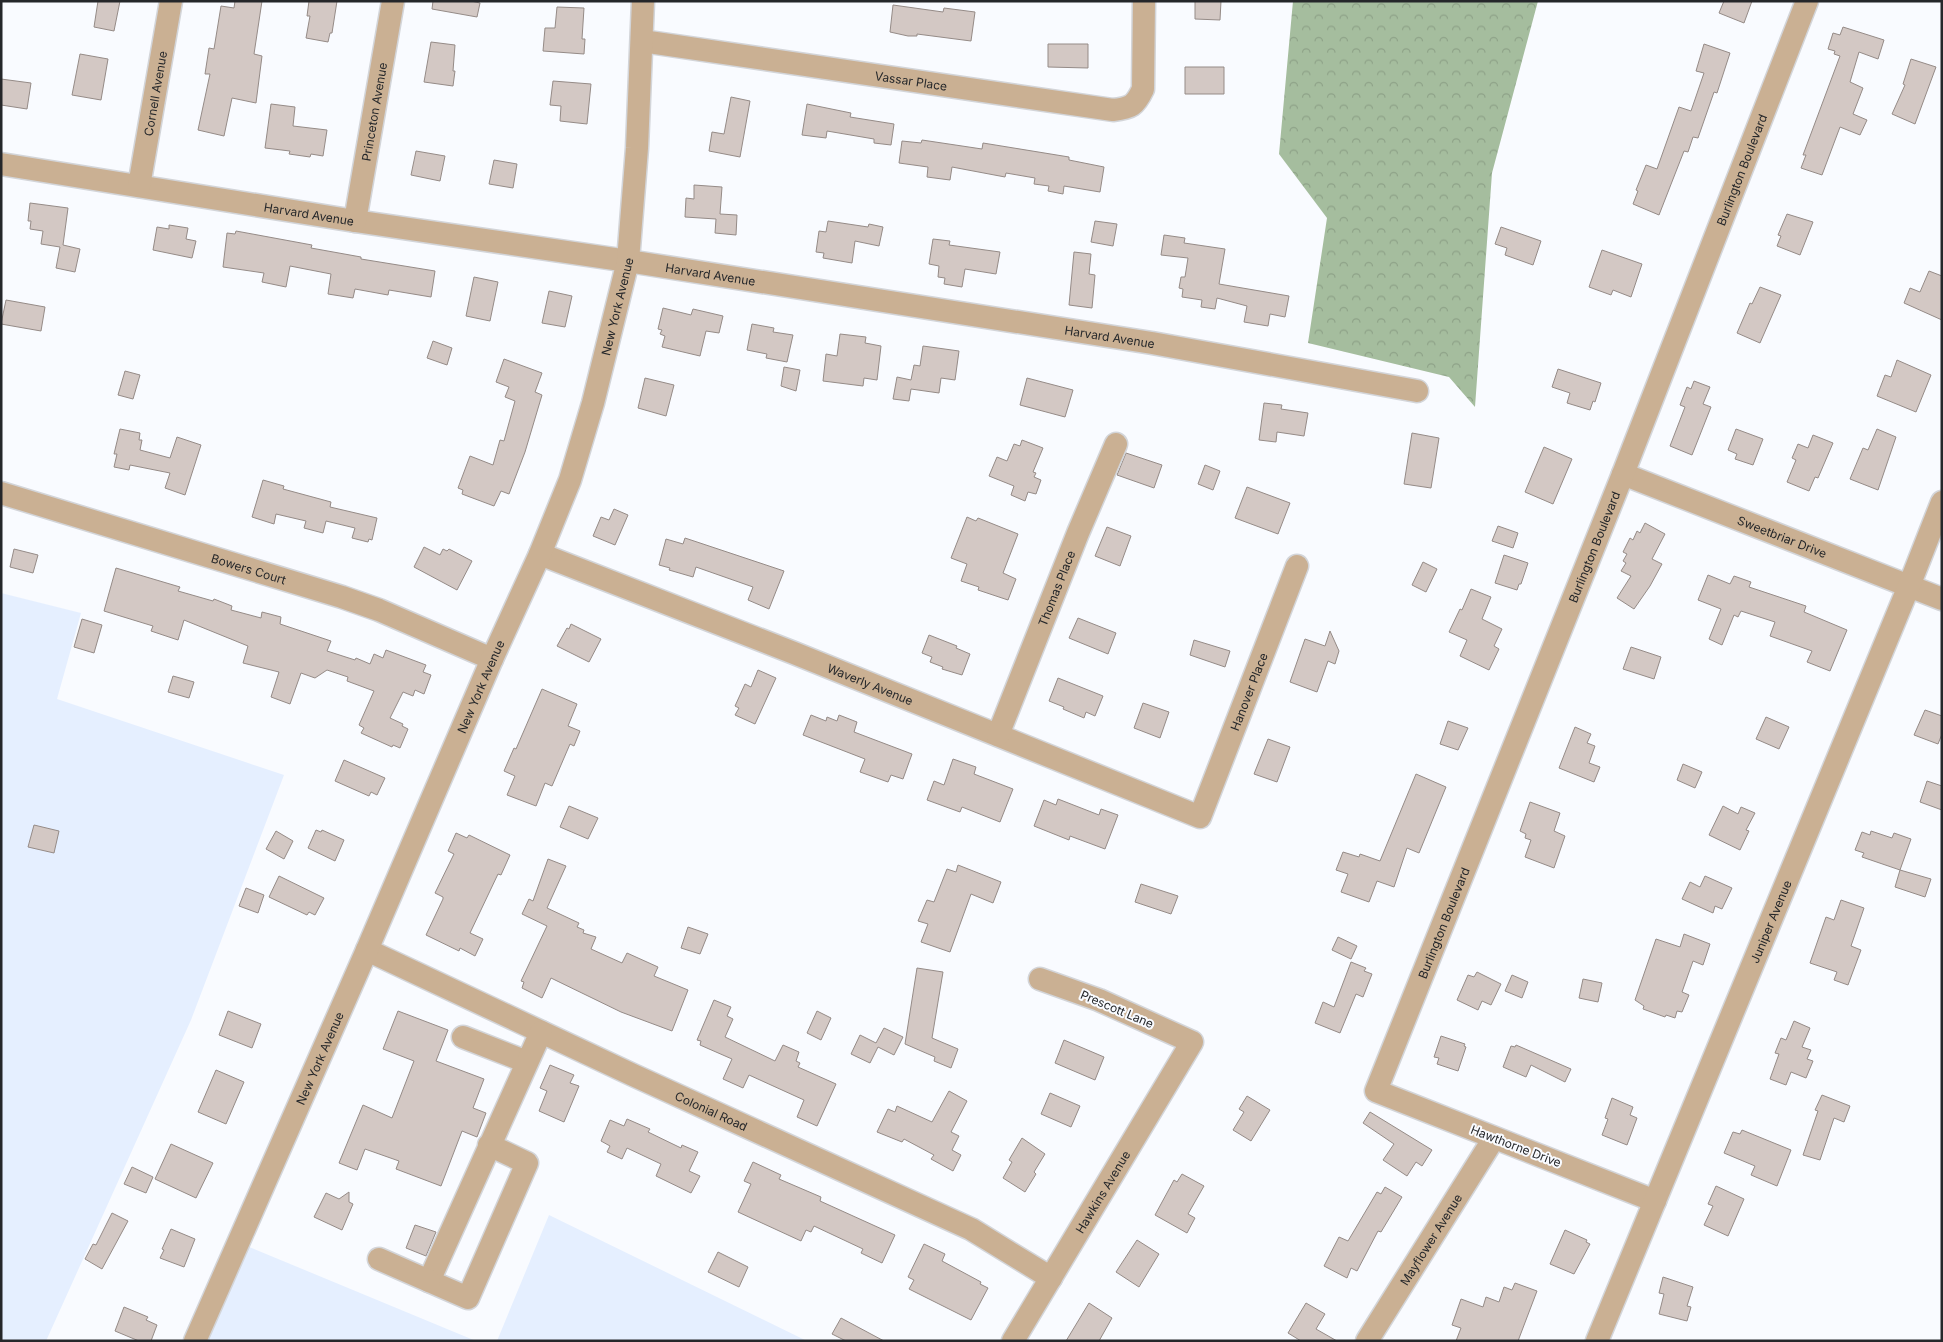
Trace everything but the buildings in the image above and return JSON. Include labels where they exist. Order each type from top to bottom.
[{"type":"street","name":"Cornell Avenue","points":[[139,186],[171,1]]},
{"type":"street","name":"Princeton Avenue","points":[[355,221],[393,1]]},
{"type":"street","name":"New York Avenue","points":[[195,1341],[367,950],[492,659],[540,554],[570,480],[593,403],[628,261],[637,148],[643,1]]},
{"type":"street","name":"Vassar Place","points":[[642,42],[864,73],[1036,100],[1113,110],[1128,109],[1138,101],[1143,89],[1144,1]]},
{"type":"street","name":"Burlington Boulevard","points":[[1376,1092],[1623,474],[1807,1]]},
{"type":"street","name":"Harvard Avenue","points":[[1,164],[355,221],[628,261],[1143,342],[1418,391]]},
{"type":"street","name":"Thomas Place","points":[[998,735],[1116,444]]},
{"type":"street","name":"Sweetbriar Drive","points":[[1623,474],[1942,599]]},
{"type":"street","name":"Bowers Court","points":[[1,493],[351,600],[379,610],[492,659]]},
{"type":"street","name":"Juniper Avenue","points":[[1596,1341],[1909,586],[1942,502]]},
{"type":"street","name":"Waverly Avenue","points":[[540,554],[1200,817]]},
{"type":"street","name":"Hanover Place","points":[[1200,817],[1298,566]]},
{"type":"street","name":"Colonial Road","points":[[367,950],[541,1032],[972,1229],[1051,1278]]},
{"type":"street","name":"Prescott Lane","points":[[1040,979],[1099,1000],[1192,1042]]},
{"type":"street","points":[[429,1281],[541,1032]]},
{"type":"street","points":[[463,1037],[527,1062]]},
{"type":"street","name":"Hawkins Avenue","points":[[1013,1341],[1192,1042]]},
{"type":"street","name":"Hawthorne Drive","points":[[1376,1092],[1655,1201]]},
{"type":"street","name":"Mayflower Avenue","points":[[1367,1341],[1494,1138]]},
{"type":"street","points":[[379,1260],[468,1298],[527,1163],[489,1146]]},
{"type":"shaded area","points":[[1,593],[81,613],[57,699],[284,775],[191,1020],[46,1341],[1,1341]]},
{"type":"shaded area","points":[[549,1215],[807,1341],[497,1341]]},
{"type":"shaded area","points":[[242,1244],[476,1341],[201,1341]]},
{"type":"green space","points":[[1293,1],[1538,1],[1492,173],[1475,407],[1449,377],[1308,343],[1327,218],[1279,154]]}]
